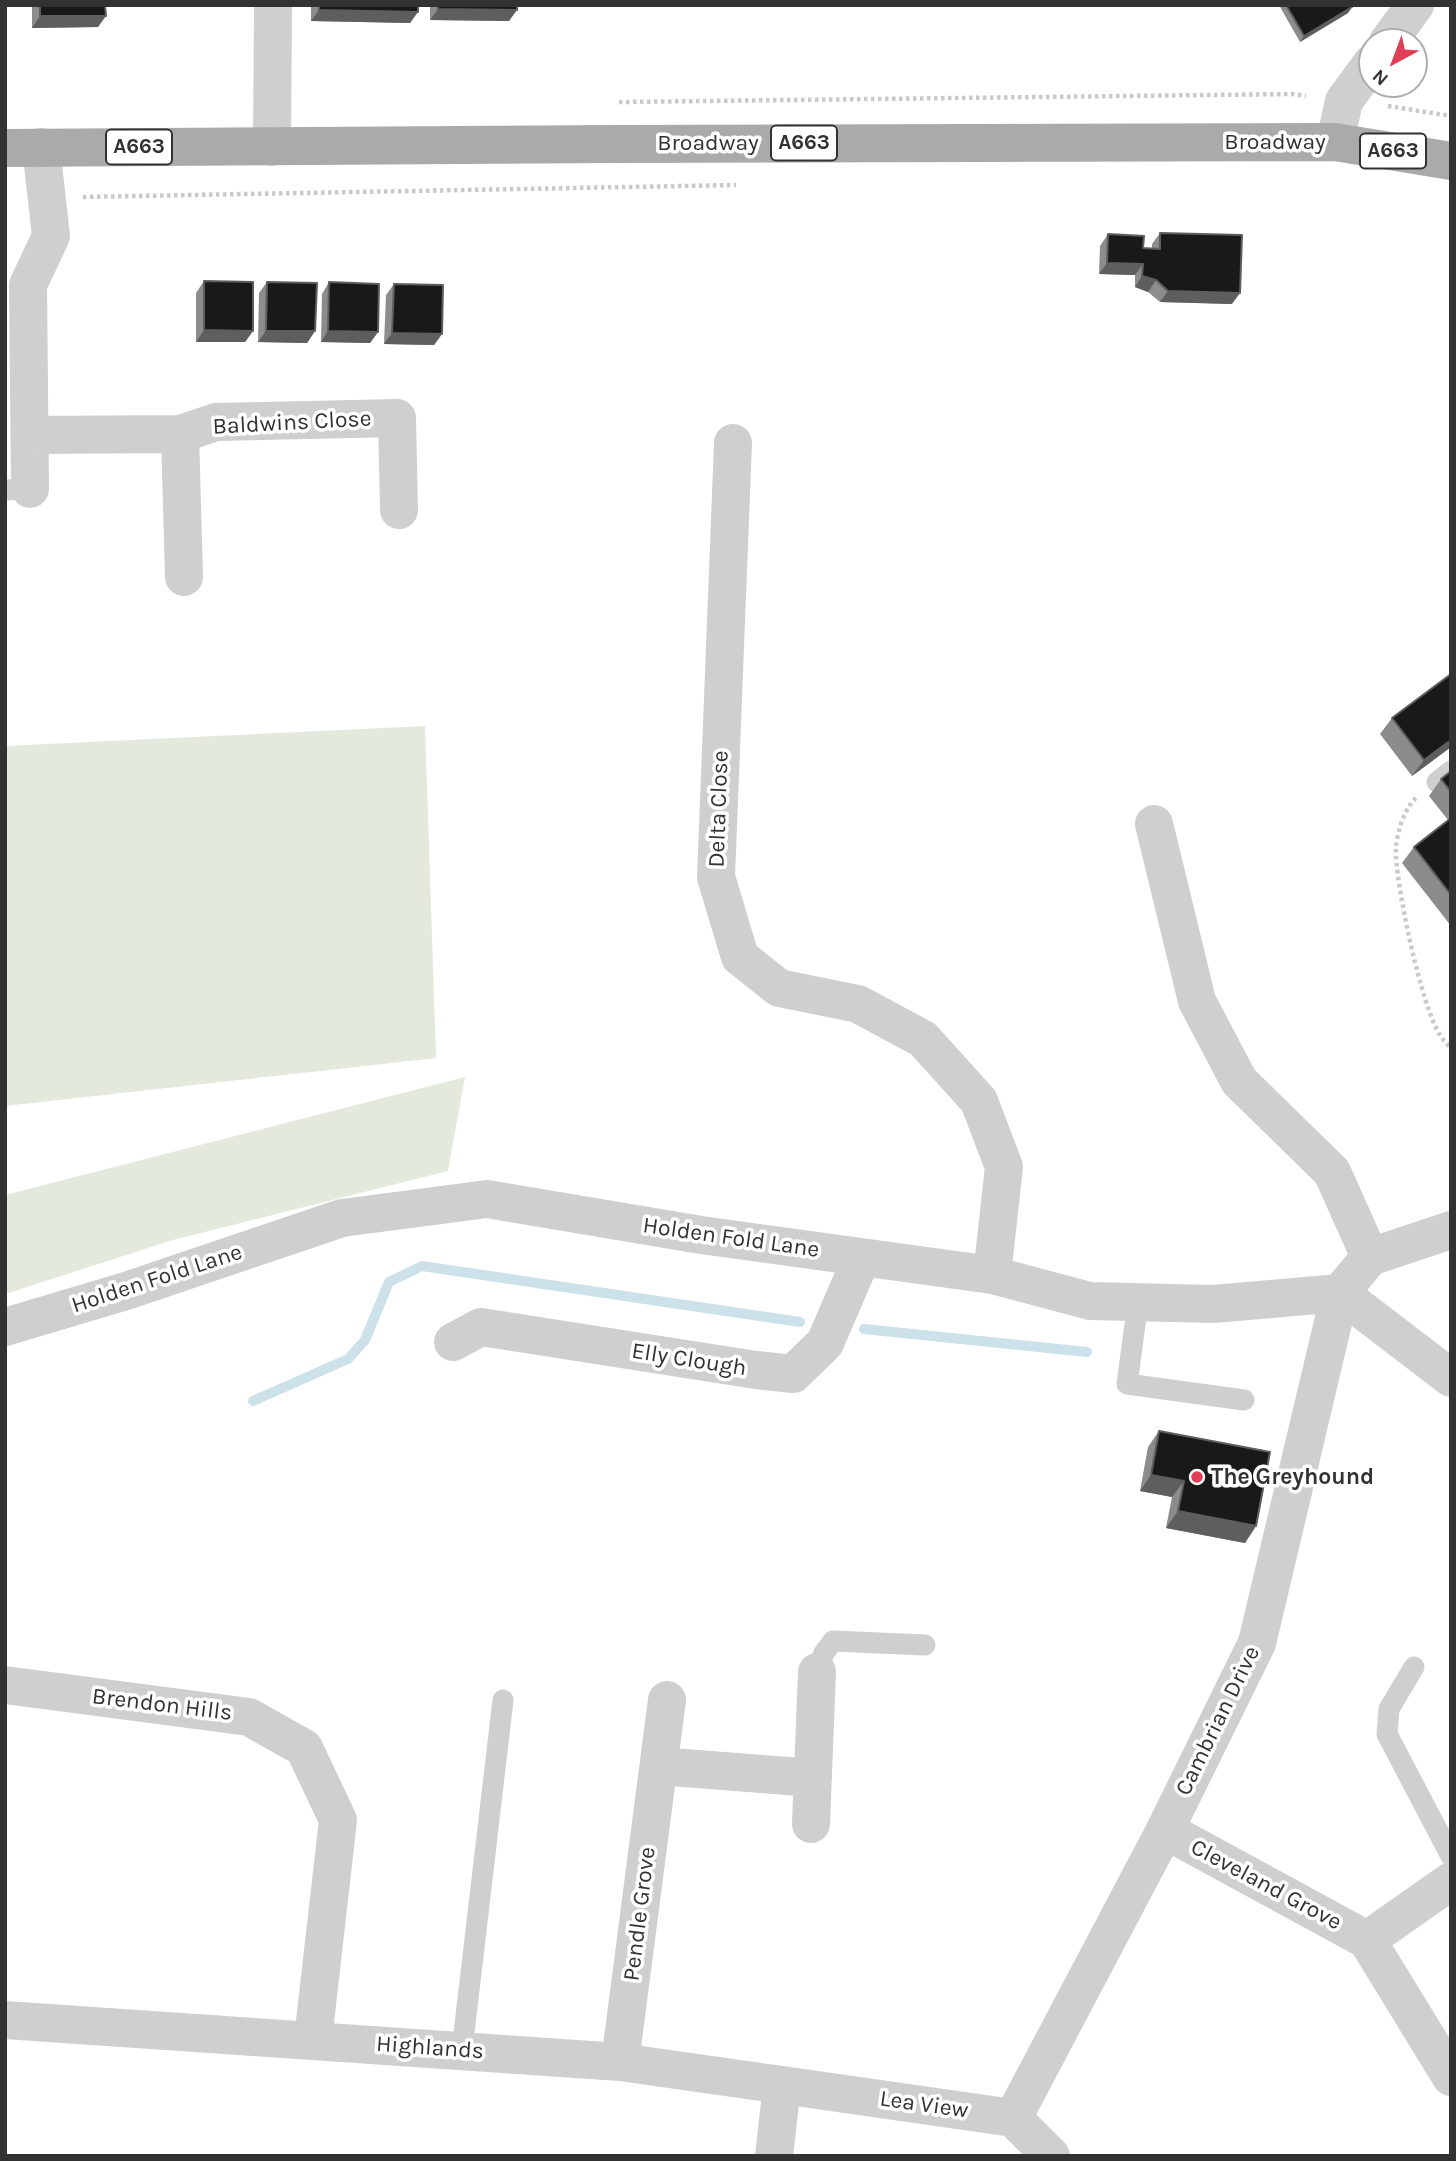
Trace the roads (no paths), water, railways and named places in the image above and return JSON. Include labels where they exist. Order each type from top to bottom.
[{"type":"main road","name":"Broadway","points":[[23,148],[1335,142],[1451,161]]},
{"type":"street","points":[[272,147],[274,5]]},
{"type":"street","points":[[1398,28],[1415,5]]},
{"type":"street","points":[[1335,142],[1343,101],[1358,81]]},
{"type":"street","points":[[18,489],[30,435],[28,285],[51,236],[48,197],[23,148]]},
{"type":"street","name":"Baldwins Close","points":[[30,435],[180,434],[216,422],[397,418],[399,510]]},
{"type":"street","name":"Baldwins Close","points":[[180,434],[184,577]]},
{"type":"street","name":"Delta Close","points":[[733,443],[716,877],[740,957],[779,988],[858,1004],[923,1039],[979,1101],[1004,1167],[992,1275]]},
{"type":"street","points":[[1154,824],[1197,1001],[1239,1081],[1332,1172],[1370,1257]]},
{"type":"street","name":"Holden Fold Lane","points":[[5,1327],[126,1291],[342,1218],[487,1199],[701,1236],[992,1275],[1090,1301],[1213,1304],[1340,1293]]},
{"type":"street","points":[[1451,1230],[1370,1257],[1340,1293],[1451,1378]]},
{"type":"street","name":"Elly Clough","points":[[453,1342],[481,1327],[793,1374],[825,1343],[862,1257]]},
{"type":"street","name":"Cambrian Drive","points":[[1013,2118],[1165,1830],[1257,1643],[1340,1293]]},
{"type":"street","points":[[811,1824],[817,1672]]},
{"type":"street","name":"Brendon Hills","points":[[5,1685],[249,1717],[304,1748],[338,1820],[313,2039]]},
{"type":"street","name":"Pendle Grove","points":[[621,2062],[667,1700]]},
{"type":"street","points":[[659,1766],[813,1778]]},
{"type":"street","name":"Cleveland Grove","points":[[1165,1830],[1367,1940],[1451,2077]]},
{"type":"street","name":"Cleveland Grove","points":[[1367,1940],[1451,1881]]},
{"type":"street","name":"Highlands","points":[[5,2020],[621,2062],[782,2085]]},
{"type":"street","points":[[774,2156],[782,2085]]},
{"type":"street","name":"Lea View","points":[[782,2085],[1013,2118]]},
{"type":"street","points":[[1013,2118],[1051,2156]]},
{"type":"lane","points":[[1138,1302],[1127,1384],[1244,1400]]},
{"type":"lane","points":[[817,1672],[832,1641],[925,1645]]},
{"type":"lane","points":[[1414,1667],[1389,1709],[1387,1734],[1451,1856]]},
{"type":"lane","points":[[462,2050],[503,1700]]},
{"type":"waterway","points":[[253,1401],[348,1359],[365,1340],[389,1282],[422,1266],[800,1322]]},
{"type":"waterway","points":[[864,1329],[1087,1352]]},
{"type":"place","name":"The Greyhound","points":[[1197,1477]]}]
